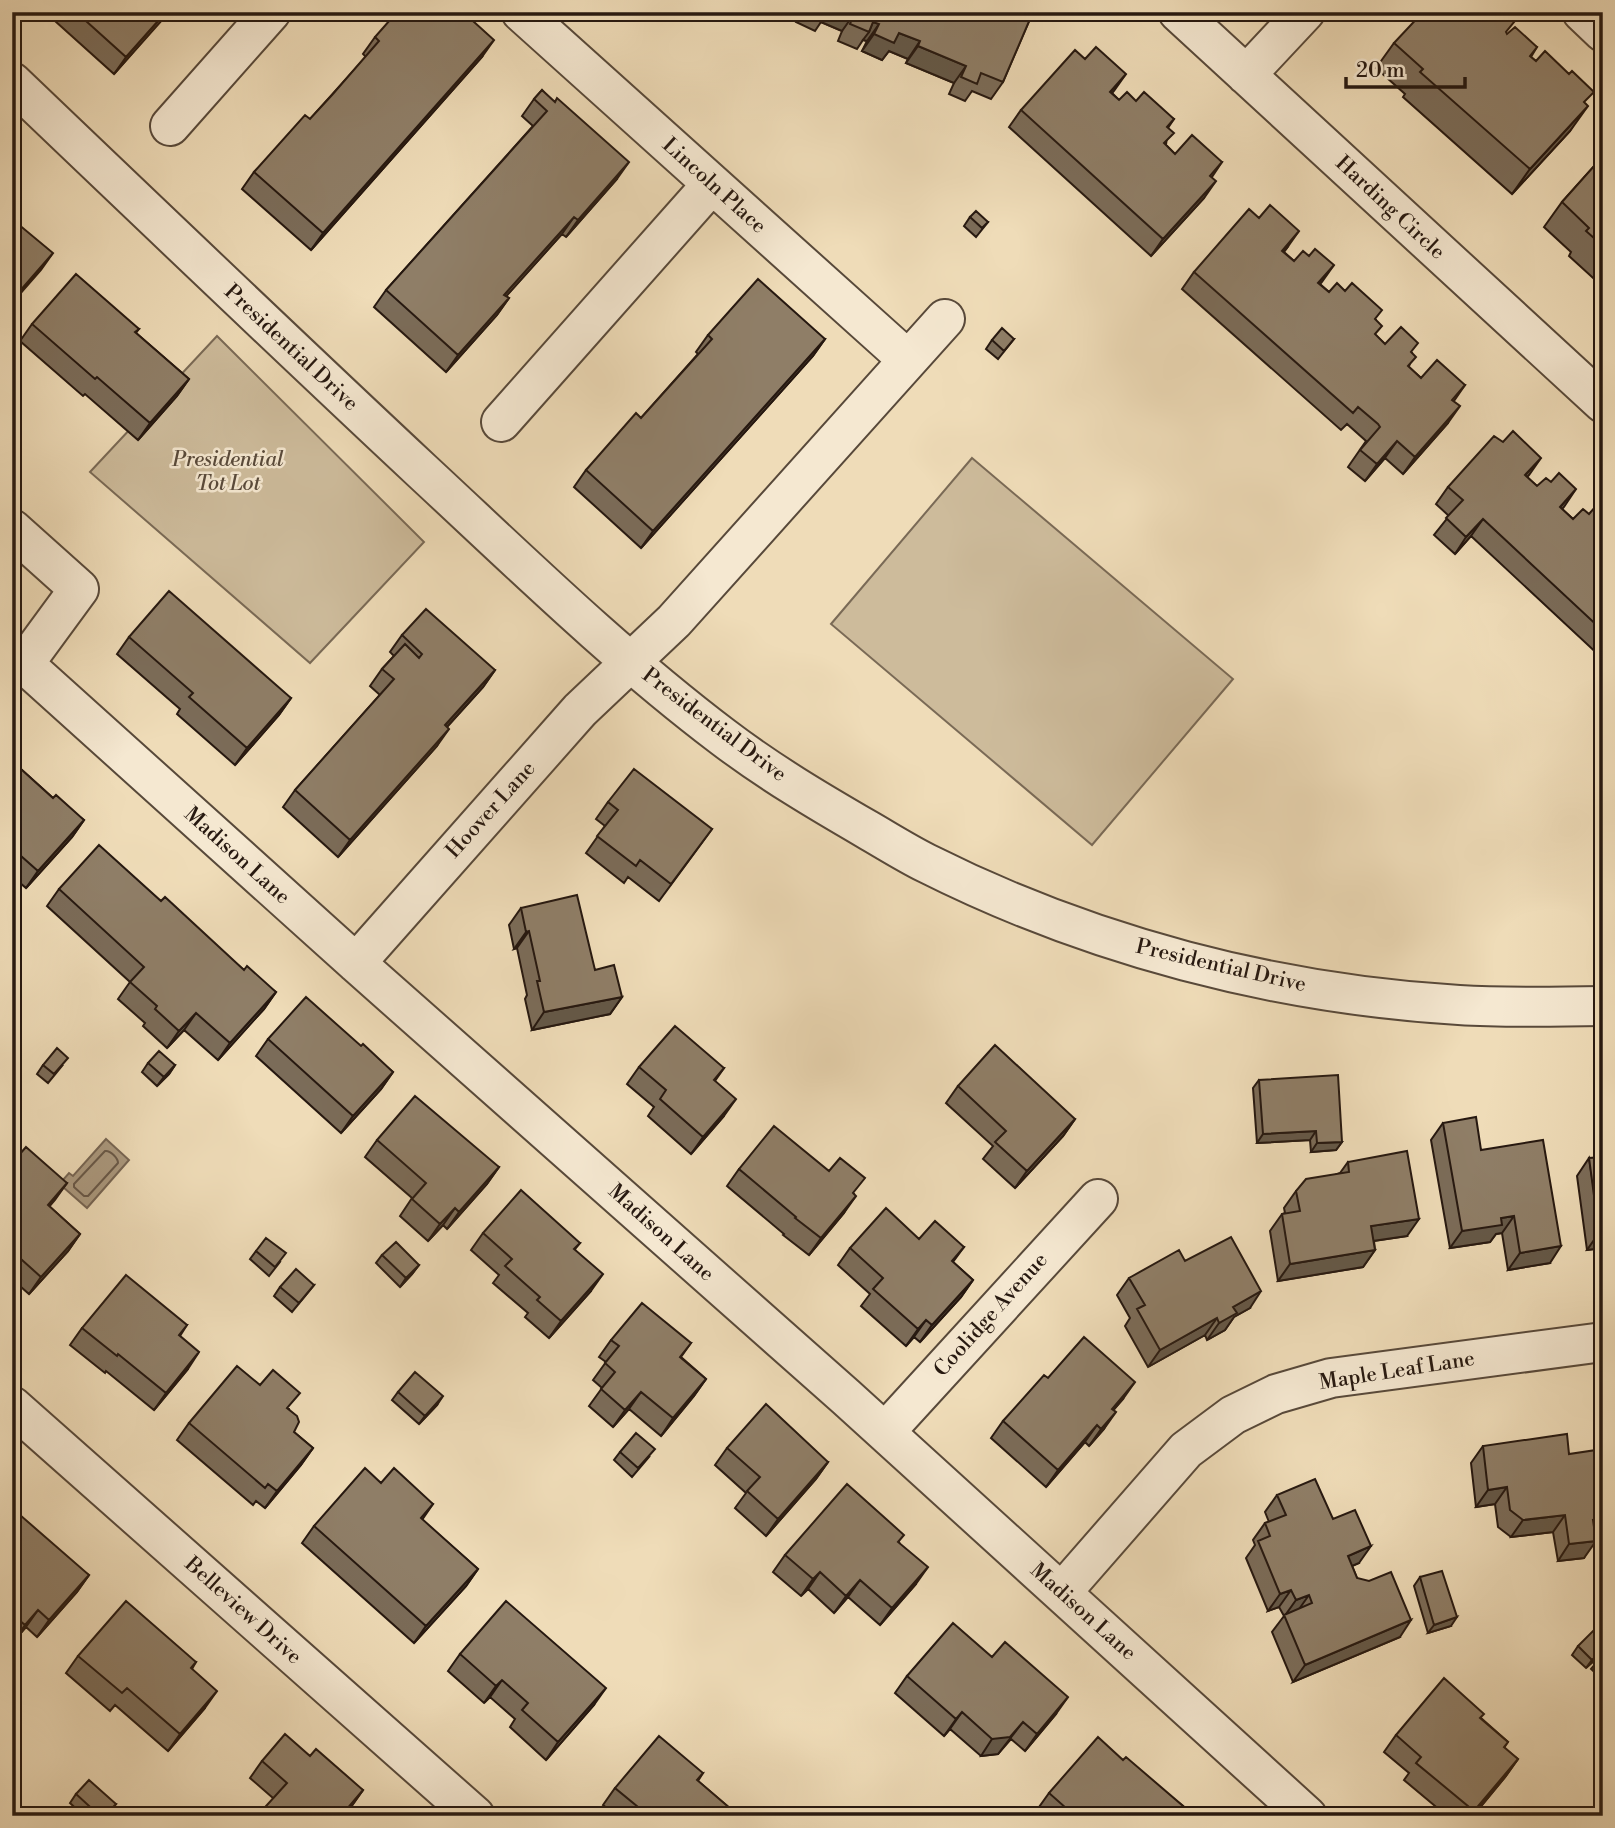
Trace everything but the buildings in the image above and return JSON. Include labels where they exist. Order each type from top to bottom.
[{"type":"street","points":[[170,126],[271,12]]},
{"type":"street","name":"Lincoln Place","points":[[521,12],[908,360]]},
{"type":"street","name":"Harding Circle","points":[[1178,12],[1603,403]]},
{"type":"street","points":[[1246,75],[1305,12]]},
{"type":"street","points":[[1582,12],[1603,32]]},
{"type":"street","name":"Presidential Drive","points":[[12,82],[227,289],[545,586],[724,737],[802,792],[925,862],[1011,902],[1100,936],[1191,963],[1280,983],[1371,997],[1462,1005],[1603,1006]]},
{"type":"street","points":[[501,422],[712,184]]},
{"type":"street","points":[[632,662],[674,621],[945,318]]},
{"type":"street","points":[[12,529],[79,589],[18,659]]},
{"type":"street","name":"Madison Lane","points":[[18,659],[885,1432],[1307,1816]]},
{"type":"street","name":"Hoover Lane","points":[[356,962],[580,710],[632,662]]},
{"type":"street","name":"Coolidge Avenue","points":[[885,1432],[1098,1199]]},
{"type":"street","name":"Maple Leaf Lane","points":[[1062,1592],[1186,1450],[1233,1415],[1276,1394],[1331,1378],[1603,1342]]},
{"type":"street","name":"Belleview Drive","points":[[12,1406],[469,1814]]},
{"type":"green space","name":"Presidential Tot Lot","points":[[217,336],[424,542],[310,663],[90,472]]},
{"type":"green space","points":[[972,458],[1233,679],[1092,845],[831,624]]},
{"type":"water","points":[[106,1139],[129,1160],[87,1208],[63,1187],[62,1181],[69,1173],[73,1176]]}]
